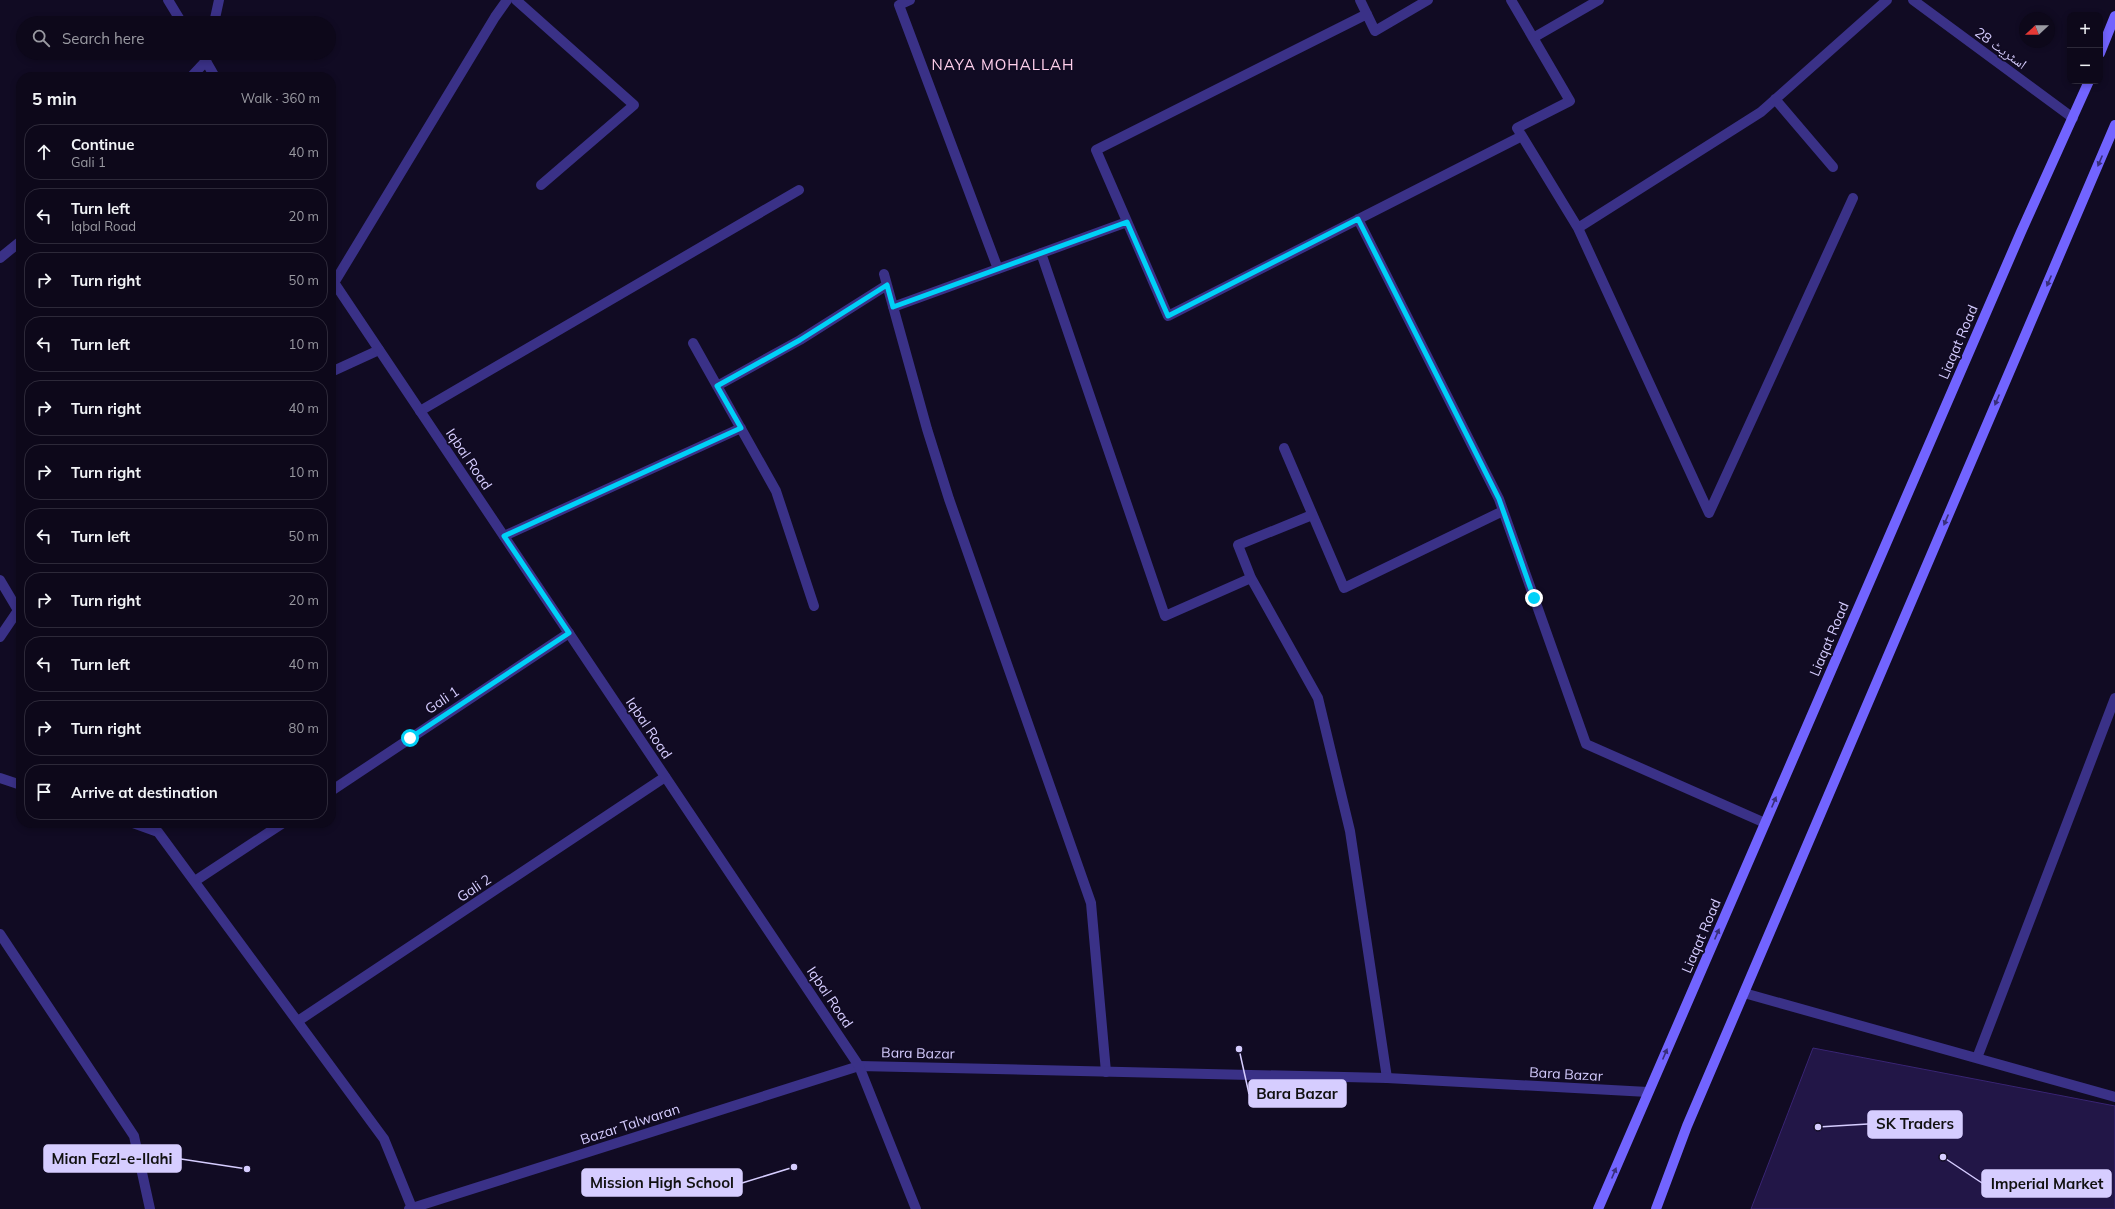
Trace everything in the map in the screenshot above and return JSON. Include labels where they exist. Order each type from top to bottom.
[{"type":"main road","points":[[2102,48],[2115,16]]},
{"type":"main road","name":"Liaqat Road","points":[[1598,1209],[2020,232],[2074,118],[2087,84]]},
{"type":"main road","points":[[1656,1209],[1687,1126],[2115,125]]},
{"type":"street","points":[[168,0],[178,16]]},
{"type":"street","points":[[216,16],[219,0]]},
{"type":"street","points":[[336,275],[495,17],[507,0]]},
{"type":"street","points":[[516,0],[634,105],[541,185]]},
{"type":"street","points":[[910,0],[899,5],[998,269]]},
{"type":"street","points":[[1360,0],[1375,31],[1428,0]]},
{"type":"street","points":[[1511,0],[1570,101],[1517,128],[1578,228],[1709,513],[1853,198]]},
{"type":"street","points":[[1533,38],[1599,0]]},
{"type":"street","points":[[1578,228],[1761,112],[1887,0]]},
{"type":"street","name":"اسٹریٹ 28","points":[[1913,0],[2074,118]]},
{"type":"street","points":[[1367,14],[1096,150],[1168,316],[1522,136]]},
{"type":"street","points":[[194,72],[202,60]]},
{"type":"street","points":[[207,60],[213,72]]},
{"type":"street","points":[[1775,99],[1833,166]]},
{"type":"street","points":[[420,411],[799,190]]},
{"type":"street","points":[[1358,219],[1499,499],[1586,744],[1765,823]]},
{"type":"street","points":[[893,307],[1127,222]]},
{"type":"street","points":[[0,258],[16,245]]},
{"type":"street","points":[[1041,253],[1165,616],[1251,578]]},
{"type":"street","points":[[884,274],[949,499],[1091,903],[1106,1072]]},
{"type":"street","name":"Iqbal Road","points":[[336,285],[859,1066],[916,1209]]},
{"type":"street","points":[[717,386],[800,340],[887,285]]},
{"type":"street","points":[[693,343],[776,491],[814,606]]},
{"type":"street","points":[[336,370],[379,350]]},
{"type":"street","points":[[504,536],[741,428]]},
{"type":"street","points":[[1284,448],[1344,588],[1503,511]]},
{"type":"street","points":[[1312,515],[1238,545],[1251,578],[1318,698],[1350,831],[1387,1078]]},
{"type":"street","points":[[0,580],[16,603]]},
{"type":"street","points":[[0,637],[16,615]]},
{"type":"street","name":"Gali 1","points":[[336,788],[569,633]]},
{"type":"street","points":[[1977,1058],[2115,698]]},
{"type":"street","name":"Gali 2","points":[[298,1021],[666,777]]},
{"type":"street","points":[[0,778],[16,783]]},
{"type":"street","points":[[147,828],[158,832],[384,1139],[411,1209]]},
{"type":"street","points":[[195,881],[275,828]]},
{"type":"street","points":[[0,934],[134,1136],[150,1209]]},
{"type":"street","points":[[1744,993],[2115,1097]]},
{"type":"street","name":"Bara Bazar","points":[[859,1066],[1387,1078],[1648,1092]]},
{"type":"street","name":"Bazar Talwaran","points":[[411,1209],[859,1066]]},
{"type":"building","points":[[1813,1048],[2115,1106],[2115,1209],[1751,1209]]},
{"type":"place","name":"Bara Bazar","points":[[1239,1049]]},
{"type":"place","name":"SK Traders","points":[[1818,1127]]},
{"type":"place","name":"Imperial Market","points":[[1943,1157]]},
{"type":"place","name":"Mission High School","points":[[794,1167]]},
{"type":"place","name":"Mian Fazl-e-Ilahi","points":[[247,1169]]},
{"type":"district","name":"NAYA MOHALLAH","points":[[1003,64]]},
{"type":"route","points":[[410,738],[569,633],[504,536],[741,428],[717,386],[800,340],[887,285],[893,307],[1127,222],[1168,316],[1358,219],[1499,499],[1534,598]]}]
